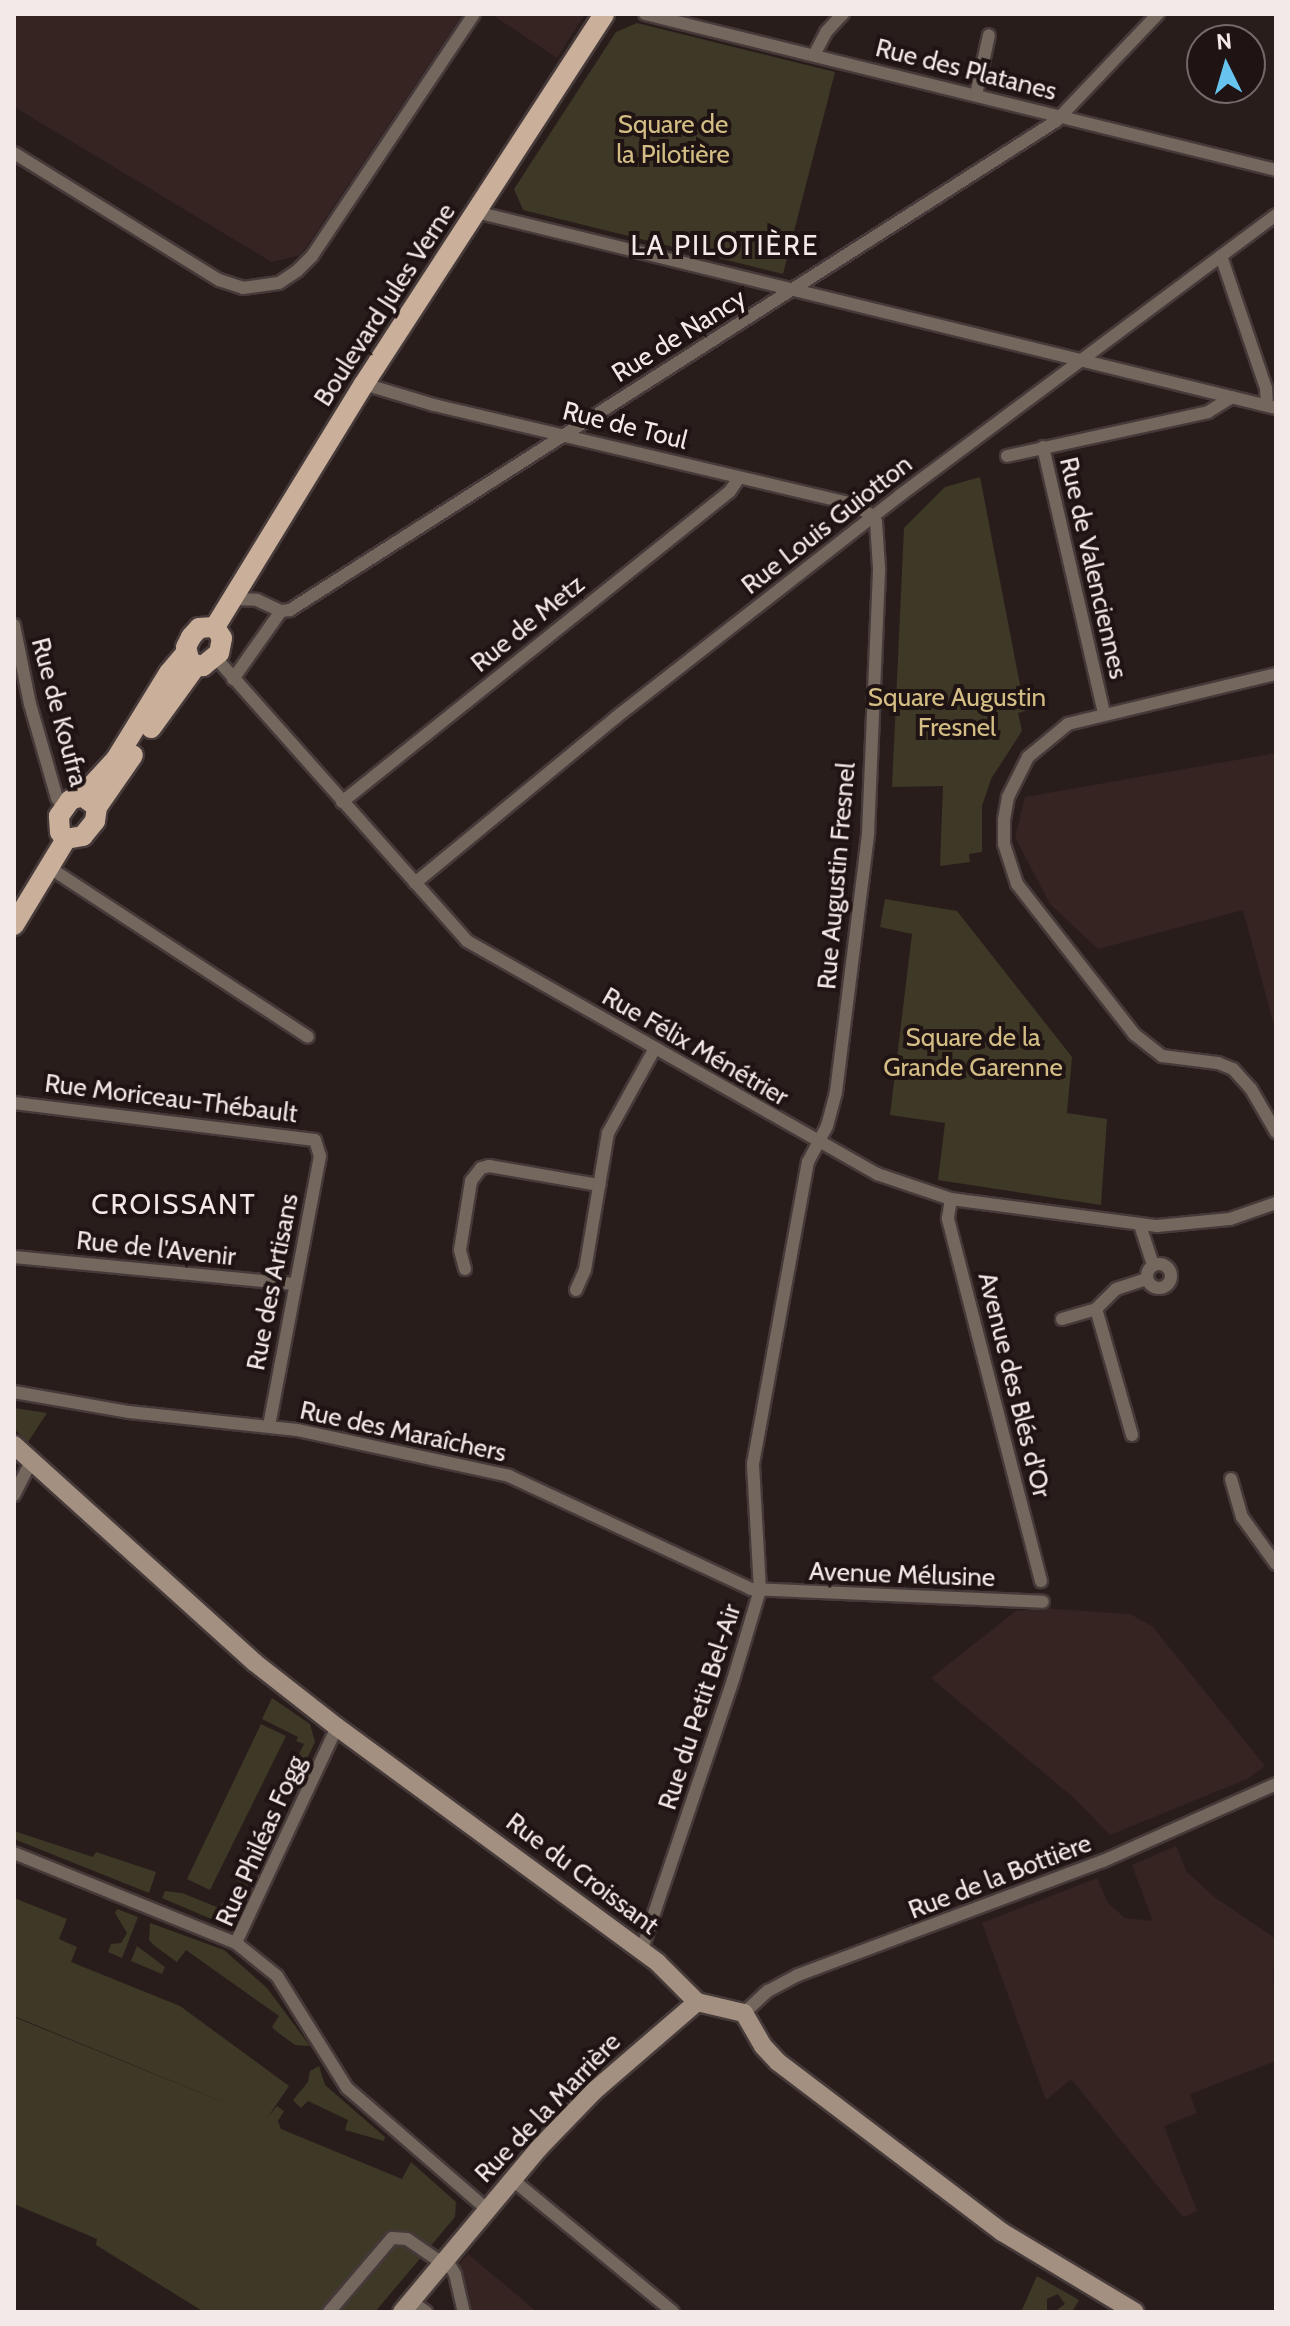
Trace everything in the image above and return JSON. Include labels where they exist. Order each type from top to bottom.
[{"type":"main road","name":"Boulevard Jules Verne","points":[[215,627],[364,384],[604,14]]},
{"type":"main road","points":[[66,839],[75,839],[88,832],[95,821],[90,802],[191,659],[194,632],[199,628],[215,627],[222,638],[222,647],[216,658],[191,659]]},
{"type":"main road","points":[[66,839],[59,824],[64,808],[70,800],[90,802]]},
{"type":"main road","points":[[14,925],[66,839]]},
{"type":"street","points":[[14,153],[219,280],[243,288],[279,283],[312,256],[474,14]]},
{"type":"street","name":"Rue des Platanes","points":[[645,14],[1276,170]]},
{"type":"street","points":[[814,55],[826,32],[843,14]]},
{"type":"street","name":"Rue de Nancy","points":[[233,679],[281,611],[290,610],[1063,116],[1158,14]]},
{"type":"street","points":[[976,95],[989,35]]},
{"type":"street","points":[[476,212],[1272,406]]},
{"type":"street","name":"Rue Louis Guiotton","points":[[415,883],[615,718],[873,516],[1276,215]]},
{"type":"street","points":[[1221,256],[1272,406]]},
{"type":"street","name":"Rue de Toul","points":[[364,384],[434,405],[853,504],[873,516]]},
{"type":"street","points":[[1007,456],[1208,412],[1232,397]]},
{"type":"street","name":"Rue de Valenciennes","points":[[1043,447],[1104,713],[1276,674]]},
{"type":"street","name":"Rue de Metz","points":[[342,802],[730,491],[739,478]]},
{"type":"street","name":"Rue Augustin Fresnel","points":[[817,1140],[827,1126],[836,1092],[868,834],[879,568],[873,516]]},
{"type":"street","points":[[233,599],[257,600],[281,611]]},
{"type":"street","name":"Rue de Koufra","points":[[14,625],[30,704],[57,798],[64,808]]},
{"type":"street","name":"Rue Félix Ménétrier","points":[[216,658],[467,941],[877,1174],[951,1199],[1140,1225],[1210,1222],[1276,1203]]},
{"type":"street","points":[[1104,713],[1068,724],[1052,734],[1028,757],[1014,782],[1004,820],[1004,844],[1017,884],[1134,1034],[1162,1056],[1218,1063],[1233,1069],[1251,1089],[1276,1132]]},
{"type":"street","points":[[50,868],[308,1037]]},
{"type":"street","points":[[576,1290],[585,1270],[608,1133],[654,1050]]},
{"type":"street","name":"Rue Moriceau-Thébault","points":[[14,1103],[306,1137],[318,1146]]},
{"type":"street","name":"Rue du Petit Bel-Air","points":[[641,1952],[760,1590],[753,1464],[808,1162],[817,1140]]},
{"type":"street","name":"Rue des Artisans","points":[[269,1426],[320,1156],[318,1146]]},
{"type":"street","points":[[465,1269],[460,1250],[464,1222],[471,1181],[481,1168],[489,1166],[599,1185]]},
{"type":"street","name":"Avenue des Blés d'Or","points":[[951,1199],[948,1219],[1041,1581]]},
{"type":"street","points":[[1062,1319],[1096,1309],[1116,1289],[1147,1279],[1153,1265],[1140,1225]]},
{"type":"street","name":"Rue de l'Avenir","points":[[14,1257],[294,1284]]},
{"type":"street","points":[[1147,1279],[1159,1288],[1171,1279],[1169,1267],[1153,1265]]},
{"type":"street","points":[[1096,1309],[1132,1435]]},
{"type":"street","name":"Rue des Maraîchers","points":[[14,1392],[129,1412],[269,1426],[509,1476],[760,1590]]},
{"type":"street","name":"Rue du Croissant","points":[[14,1445],[254,1662],[671,1975],[697,2002]]},
{"type":"street","points":[[14,1495],[31,1462]]},
{"type":"street","points":[[1231,1479],[1242,1517],[1276,1564]]},
{"type":"street","name":"Avenue Mélusine","points":[[760,1590],[1043,1602]]},
{"type":"street","name":"Rue Philéas Fogg","points":[[337,1727],[236,1943],[277,1976],[347,2088],[488,2210]]},
{"type":"street","name":"Rue de la Bottière","points":[[744,2013],[768,1991],[798,1975],[1103,1861],[1276,1784]]},
{"type":"street","points":[[14,1853],[236,1943]]},
{"type":"street","points":[[697,2002],[744,2013],[763,2046],[791,2071],[1002,2232],[1135,2312]]},
{"type":"street","name":"Rue de la Marrière","points":[[413,2308],[444,2261],[594,2091],[697,2002]]},
{"type":"street","points":[[513,2180],[673,2312]]},
{"type":"street","points":[[329,2312],[392,2238],[407,2239],[444,2261],[455,2274],[464,2312]]},
{"type":"shaded area","points":[[14,14],[463,14],[301,255],[272,262],[16,108]]},
{"type":"shaded area","points":[[491,14],[585,14],[557,58]]},
{"type":"shaded area","points":[[1276,753],[1276,1033],[1243,910],[1098,949],[1050,904],[1015,837],[1025,797]]},
{"type":"shaded area","points":[[1040,1608],[1130,1614],[1152,1626],[1265,1766],[1247,1779],[1110,1835],[1074,1798],[931,1678],[1016,1611]]},
{"type":"shaded area","points":[[1176,1846],[1187,1872],[1213,1896],[1276,1939],[1273,1971],[1276,2061],[1190,2094],[1197,2113],[1164,2126],[1197,2211],[1183,2217],[1071,2079],[1046,2100],[982,1923],[1097,1878],[1108,1903],[1125,1918],[1153,1921],[1132,1865]]},
{"type":"shaded area","points":[[468,2254],[537,2312],[467,2312],[456,2268]]},
{"type":"green space","name":"Square de la Pilotière","points":[[637,23],[835,72],[783,274],[523,210],[514,189],[616,32]]},
{"type":"green space","name":"Square Augustin Fresnel","points":[[980,477],[1025,711],[1018,713],[1022,731],[991,779],[982,806],[982,852],[969,854],[970,862],[940,866],[943,786],[892,787],[904,528],[945,487]]},
{"type":"green space","name":"Square de la Grande Garenne","points":[[885,899],[957,911],[1072,1057],[1067,1113],[1107,1119],[1101,1205],[938,1180],[945,1123],[890,1115],[912,934],[880,927]]},
{"type":"green space","points":[[14,1408],[47,1413],[28,1442],[14,1429]]},
{"type":"green space","points":[[272,1698],[310,1724],[315,1742],[302,1769],[294,1764],[304,1744],[296,1741],[298,1737],[262,1719]]},
{"type":"green space","points":[[261,1724],[286,1736],[210,1890],[187,1879]]},
{"type":"green space","points":[[14,1831],[93,1857],[96,1852],[156,1872],[149,1893],[14,1839]]},
{"type":"green space","points":[[254,1846],[264,1851],[248,1886],[237,1881]]},
{"type":"green space","points":[[234,1887],[245,1891],[234,1916],[216,1921],[162,1898],[165,1891],[182,1893],[219,1908],[222,1903],[226,1904]]},
{"type":"green space","points":[[14,1898],[67,1919],[59,1939],[77,1947],[71,1962],[180,2006],[289,2086],[267,2118],[277,2106],[284,2111],[278,2121],[281,2129],[402,2179],[411,2162],[456,2202],[455,2217],[375,2312],[204,2312],[96,2245],[97,2239],[14,2204],[14,2017],[267,2120],[14,2016]]},
{"type":"green space","points":[[117,1909],[138,1917],[122,1958],[108,1952],[111,1944],[121,1943],[127,1933],[115,1913]]},
{"type":"green space","points":[[150,1923],[224,1950],[267,1988],[310,2046],[295,2045],[276,2031],[272,2027],[279,2016],[186,1950],[177,1962],[156,1947],[149,1940]]},
{"type":"green space","points":[[137,1946],[165,1967],[162,1974],[131,1961]]},
{"type":"green space","points":[[319,2066],[325,2085],[385,2137],[384,2141],[345,2130],[348,2120],[308,2101],[301,2108],[293,2100],[308,2082],[310,2071]]},
{"type":"green space","points":[[1037,2276],[1079,2300],[1072,2312],[1054,2312],[1065,2304],[1058,2294],[1047,2299],[1047,2312],[1021,2312]]},
{"type":"district","name":"LA PILOTIÈRE","points":[[725,245]]},
{"type":"district","name":"CROISSANT","points":[[174,1204]]}]
